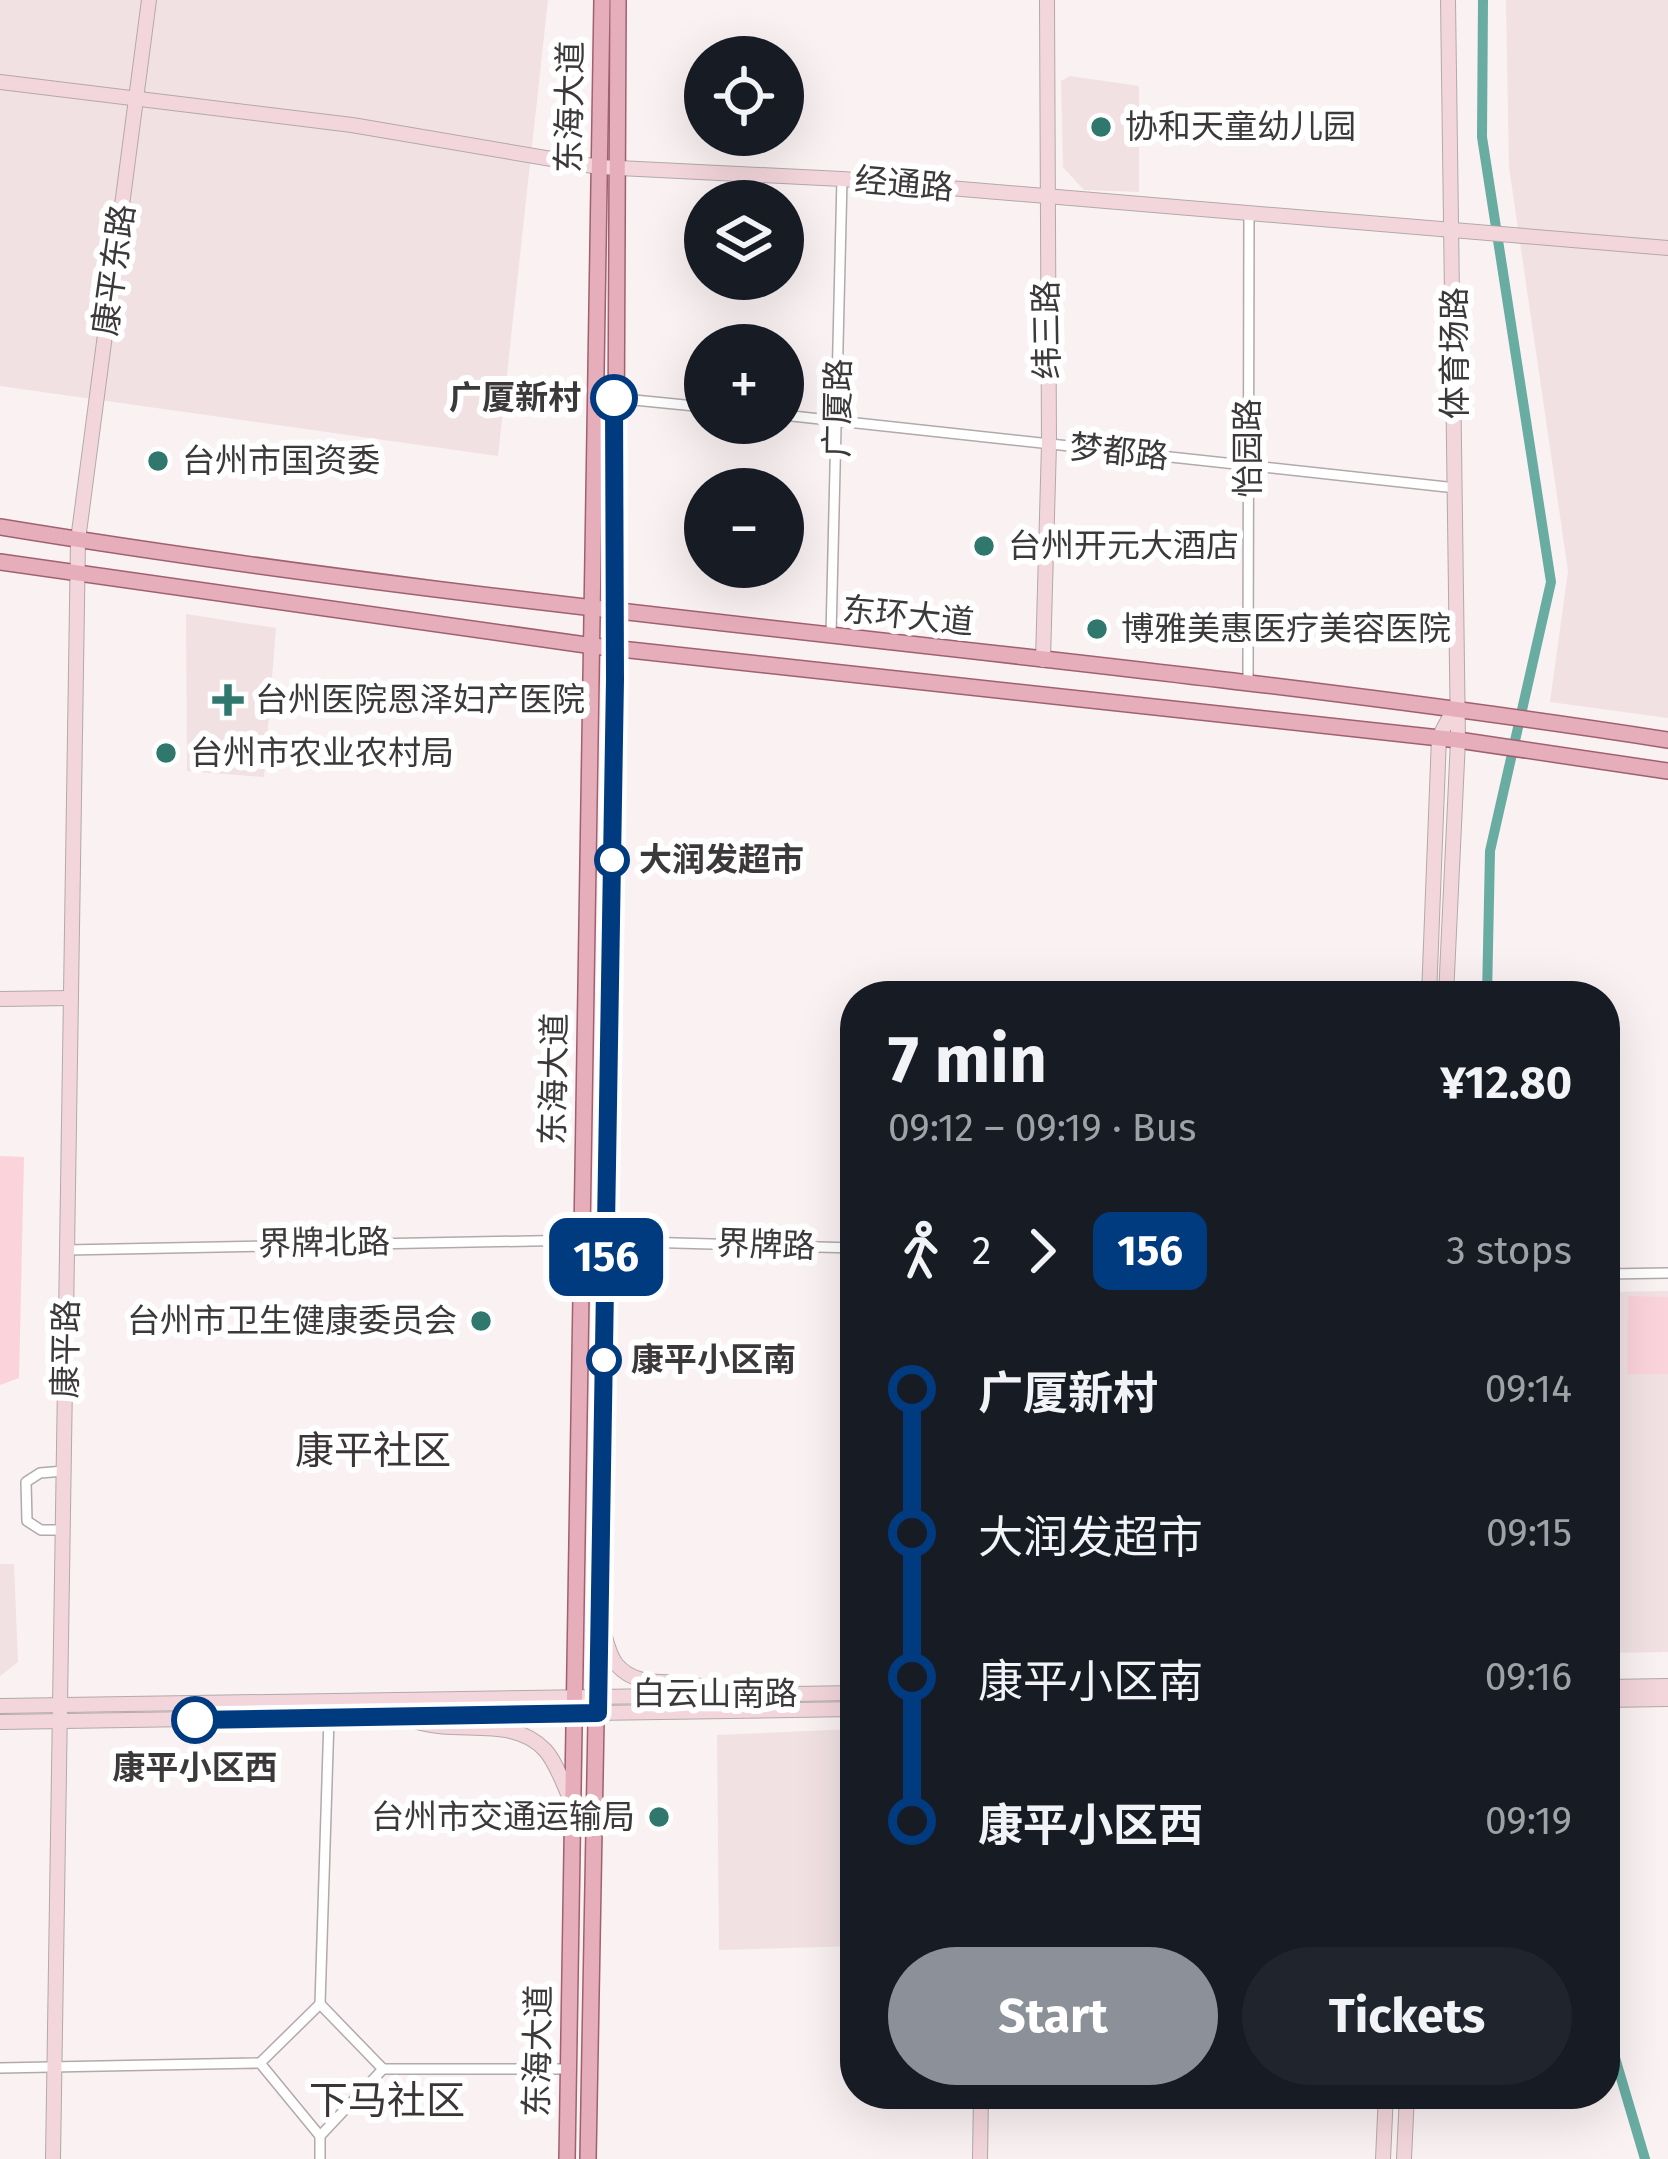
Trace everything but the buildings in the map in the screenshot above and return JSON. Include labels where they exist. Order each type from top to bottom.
[{"type":"main road","name":"东海大道","points":[[589,2159],[615,648],[614,398],[602,0]]},
{"type":"main road","name":"东海大道","points":[[567,2159],[593,646],[607,168],[618,0]]},
{"type":"main road","name":"东环大道","points":[[0,527],[594,610],[1455,707],[1668,740]]},
{"type":"main road","name":"东环大道","points":[[0,562],[593,646],[1439,737],[1668,771]]},
{"type":"street","name":"康平东路","points":[[78,540],[149,0]]},
{"type":"street","name":"纬三路","points":[[1043,660],[1049,444],[1047,0]]},
{"type":"street","name":"体育场路","points":[[1447,981],[1458,740],[1448,0]]},
{"type":"street","name":"经通路","points":[[0,82],[352,125],[607,168],[842,179],[1668,248]]},
{"type":"street","name":"广厦路","points":[[830,638],[842,179]]},
{"type":"street","name":"怡园路","points":[[1248,682],[1249,213]]},
{"type":"street","points":[[614,398],[684,405]]},
{"type":"street","name":"梦都路","points":[[804,417],[1456,488]]},
{"type":"street","name":"康平路","points":[[53,2159],[78,540]]},
{"type":"street","name":"体育场路","points":[[1430,981],[1439,737],[1455,707]]},
{"type":"street","points":[[0,999],[71,998]]},
{"type":"street","name":"界牌北路","points":[[67,1250],[580,1240]]},
{"type":"street","name":"界牌路","points":[[606,1241],[840,1248]]},
{"type":"street","points":[[1620,1274],[1668,1273]]},
{"type":"street","points":[[64,1471],[40,1473],[26,1482],[27,1521],[41,1530],[64,1530]]},
{"type":"street","points":[[599,1618],[616,1664],[644,1682],[699,1681],[716,1694]]},
{"type":"street","points":[[1620,1687],[1668,1686]]},
{"type":"street","name":"白云山南路","points":[[0,1706],[61,1714],[405,1717],[572,1705],[599,1695],[840,1693]]},
{"type":"street","points":[[1620,1700],[1668,1699]]},
{"type":"street","name":"白云山南路","points":[[0,1722],[61,1714],[572,1705],[598,1713],[840,1709]]},
{"type":"street","points":[[405,1717],[438,1730],[514,1730],[545,1750],[572,1802]]},
{"type":"street","points":[[0,2068],[260,2063],[320,2004],[329,1718]]},
{"type":"street","points":[[320,2004],[383,2069],[568,2069]]},
{"type":"street","points":[[260,2063],[320,2136],[320,2159]]},
{"type":"street","points":[[320,2136],[383,2069]]},
{"type":"street","points":[[980,2159],[981,2109]]},
{"type":"street","points":[[1383,2159],[1385,2109]]},
{"type":"street","points":[[1405,2159],[1407,2109]]},
{"type":"shaded area","points":[[0,0],[548,0],[498,456],[0,386]]},
{"type":"shaded area","points":[[1506,0],[1668,0],[1668,718],[1550,702],[1568,571],[1509,167]]},
{"type":"shaded area","name":"协和天童幼儿园","points":[[1070,76],[1139,86],[1139,192],[1084,190],[1063,167],[1061,81]]},
{"type":"shaded area","name":"台州医院恩泽妇产医院","points":[[186,614],[276,628],[264,777],[187,771]]},
{"type":"shaded area","points":[[0,1156],[24,1157],[19,1378],[0,1385]]},
{"type":"shaded area","points":[[1668,1291],[1668,1652],[1620,1653],[1620,1292]]},
{"type":"shaded area","points":[[1628,1296],[1668,1297],[1668,1374],[1627,1374]]},
{"type":"shaded area","points":[[0,1564],[14,1564],[18,1662],[0,1676]]},
{"type":"shaded area","points":[[840,1730],[840,1946],[719,1950],[717,1735]]},
{"type":"waterway","points":[[1483,0],[1482,137],[1551,582],[1490,851],[1487,981]]},
{"type":"waterway","points":[[1620,2075],[1645,2159]]},
{"type":"bus line","name":"156","points":[[195,1720],[598,1713],[615,679],[614,398]]},
{"type":"place","name":"协和天童幼儿园","points":[[1101,127]]},
{"type":"place","name":"广厦新村","points":[[614,398]]},
{"type":"place","name":"台州市国资委","points":[[158,461]]},
{"type":"place","name":"台州开元大酒店","points":[[984,546]]},
{"type":"place","name":"博雅美惠医疗美容医院","points":[[1097,629]]},
{"type":"place","name":"台州医院恩泽妇产医院","points":[[228,700]]},
{"type":"place","name":"台州市农业农村局","points":[[166,753]]},
{"type":"place","name":"大润发超市","points":[[612,860]]},
{"type":"place","name":"台州市卫生健康委员会","points":[[481,1321]]},
{"type":"place","name":"康平小区南","points":[[604,1360]]},
{"type":"place","name":"康平小区西","points":[[195,1720]]},
{"type":"place","name":"台州市交通运输局","points":[[659,1817]]},
{"type":"district","name":"康平社区","points":[[373,1451]]},
{"type":"district","name":"下马社区","points":[[387,2101]]}]
